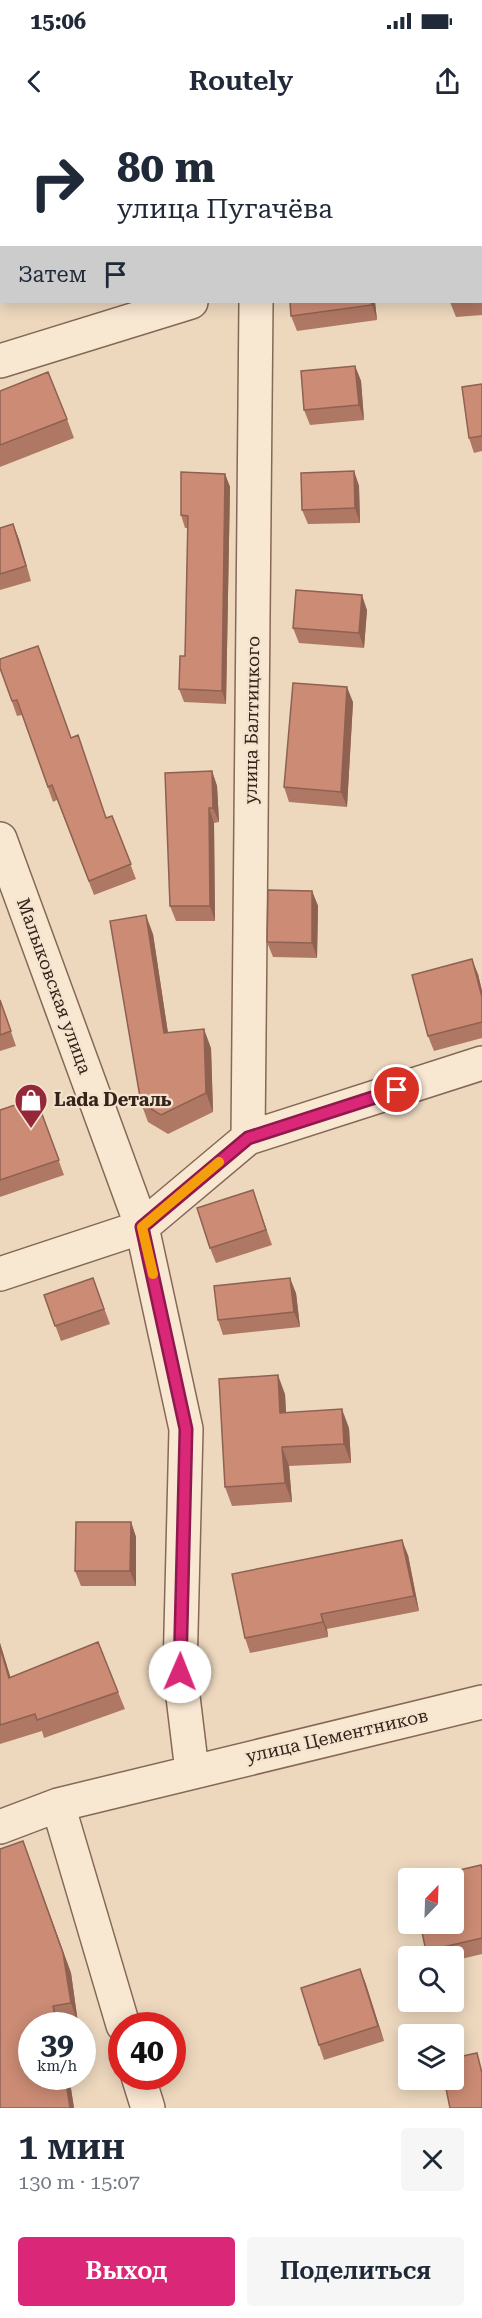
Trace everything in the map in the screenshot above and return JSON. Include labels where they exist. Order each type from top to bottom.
[{"type":"street","points":[[0,361],[188,303]]},
{"type":"street","name":"улица Балтицкого","points":[[248,1138],[256,303]]},
{"type":"street","name":"Малыковская улица","points":[[0,839],[142,1227],[186,1429],[180,1672],[192,1770]]},
{"type":"street","points":[[0,1274],[142,1227],[248,1138],[482,1063]]},
{"type":"street","name":"улица Цементников","points":[[0,1827],[58,1805],[192,1770],[482,1702]]},
{"type":"street","points":[[58,1805],[119,2012]]},
{"type":"street","points":[[142,2090],[148,2108]]},
{"type":"building","points":[[290,303],[371,303],[372,305],[291,316]]},
{"type":"building","points":[[355,366],[359,405],[304,410],[301,371]]},
{"type":"building","points":[[48,372],[67,419],[0,445],[0,391]]},
{"type":"building","points":[[482,384],[482,436],[469,438],[462,387]]},
{"type":"building","points":[[354,471],[355,508],[302,510],[301,473]]},
{"type":"building","points":[[181,472],[225,474],[222,691],[179,689],[180,656],[185,656],[188,516],[181,515]]},
{"type":"building","points":[[13,524],[26,566],[0,574],[0,528]]},
{"type":"building","points":[[296,590],[362,595],[359,633],[293,628]]},
{"type":"building","points":[[38,646],[71,738],[78,735],[106,818],[112,816],[131,864],[89,881],[52,785],[48,787],[17,700],[12,701],[0,668],[0,659]]},
{"type":"building","points":[[293,683],[347,687],[341,792],[284,787]]},
{"type":"building","points":[[212,771],[213,808],[209,808],[210,906],[170,906],[165,773]]},
{"type":"building","points":[[268,890],[312,891],[312,943],[267,942]]},
{"type":"building","points":[[146,915],[164,1033],[204,1029],[206,1093],[161,1115],[141,1103],[110,921]]},
{"type":"building","points":[[472,959],[482,997],[482,1022],[428,1036],[412,975]]},
{"type":"building","points":[[0,1000],[11,1031],[0,1035]]},
{"type":"building","points":[[36,1098],[59,1160],[0,1180],[0,1110]]},
{"type":"building","points":[[253,1190],[266,1230],[210,1248],[197,1208]]},
{"type":"building","points":[[93,1278],[104,1309],[55,1326],[44,1295]]},
{"type":"building","points":[[290,1278],[294,1312],[218,1320],[214,1286]]},
{"type":"building","points":[[278,1375],[280,1413],[342,1409],[344,1444],[282,1447],[285,1483],[225,1487],[219,1379]]},
{"type":"building","points":[[76,1522],[131,1522],[130,1571],[75,1571]]},
{"type":"building","points":[[402,1540],[414,1596],[321,1614],[323,1622],[245,1638],[232,1574]]},
{"type":"building","points":[[98,1642],[118,1692],[37,1720],[35,1714],[0,1725],[0,1647],[9,1678]]},
{"type":"building","points":[[23,1841],[63,1953],[71,2003],[53,2006],[54,2012],[18,2012],[18,2090],[67,2090],[70,2108],[0,2108],[0,1849]]},
{"type":"building","points":[[481,1865],[482,1938],[448,1946],[425,1946],[422,1934],[464,1934],[464,1869]]},
{"type":"building","points":[[360,1969],[378,2026],[319,2045],[301,1988]]},
{"type":"building","points":[[477,2053],[482,2073],[482,2108],[450,2108],[446,2090],[464,2090],[464,2056]]},
{"type":"slow traffic","points":[[153,1274],[142,1227],[219,1162]]},
{"type":"place","name":"Lada Dеталь","points":[[31,1129]]},
{"type":"route","points":[[180,1672],[186,1429],[142,1227],[248,1138],[397,1090]]}]
